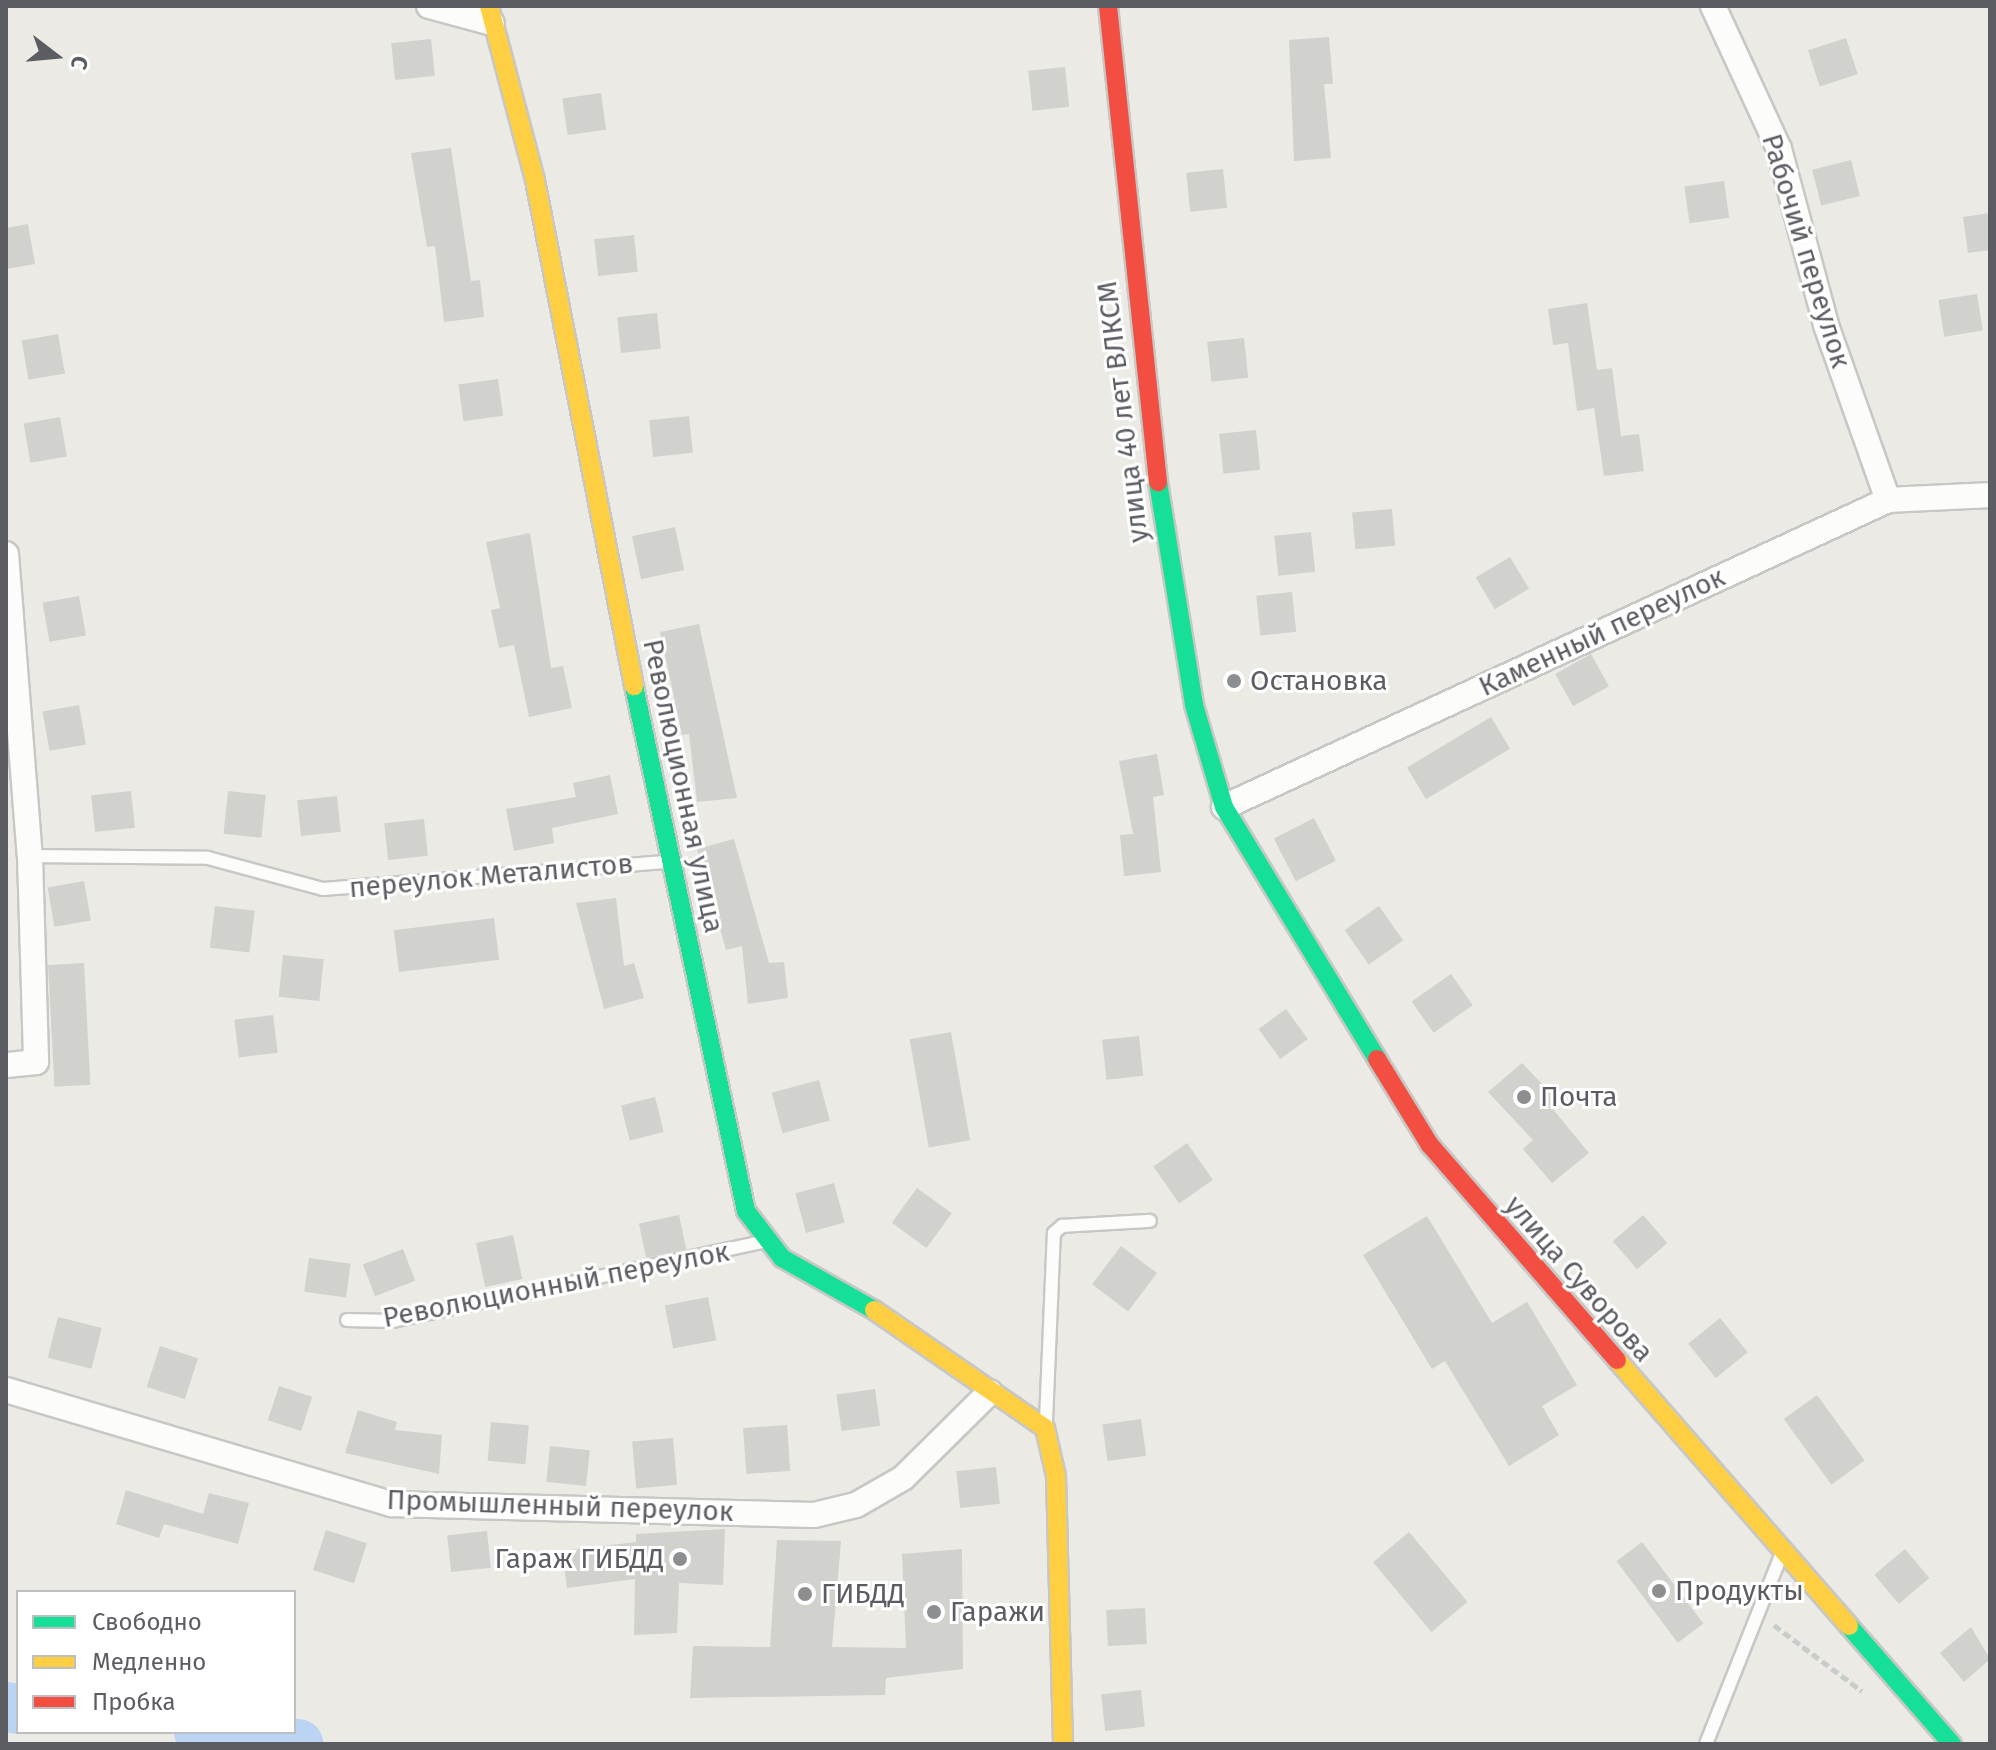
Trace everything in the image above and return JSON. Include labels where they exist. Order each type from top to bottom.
[{"type":"street","points":[[429,6],[490,15]]},
{"type":"street","name":"улица 40 лет ВЛКСМ","points":[[1108,6],[1152,443],[1188,675],[1224,807]]},
{"type":"street","name":"Рабочий переулок","points":[[1713,6],[1779,149],[1826,325],[1888,500]]},
{"type":"street","name":"Революционная улица","points":[[490,15],[535,180],[668,861],[746,1211],[763,1242],[1045,1428]]},
{"type":"street","name":"Каменный переулок","points":[[1224,807],[1888,500],[1990,495]]},
{"type":"street","points":[[6,554],[30,856],[36,1062],[6,1065]]},
{"type":"street","name":"улица Суворова","points":[[1224,807],[1430,1145],[1952,1744]]},
{"type":"street","name":"Промышленный переулок","points":[[6,1390],[391,1504],[814,1515],[856,1505],[903,1478],[990,1392]]},
{"type":"street","points":[[1045,1428],[1056,1476],[1063,1744]]},
{"type":"lane","name":"переулок Металистов","points":[[30,856],[208,858],[323,889],[668,861]]},
{"type":"lane","points":[[1045,1428],[1054,1233],[1062,1226],[1150,1221]]},
{"type":"lane","name":"Революционный переулок","points":[[347,1320],[393,1321],[763,1242]]},
{"type":"lane","points":[[1706,1744],[1783,1550]]},
{"type":"path","points":[[1758,1613],[1866,1694]]},
{"type":"building","points":[[1329,37],[1333,84],[1324,84],[1331,158],[1294,161],[1289,40]]},
{"type":"building","points":[[1846,38],[1858,74],[1820,87],[1808,50]]},
{"type":"building","points":[[431,39],[435,76],[395,80],[391,43]]},
{"type":"building","points":[[1065,67],[1069,107],[1032,111],[1028,71]]},
{"type":"building","points":[[601,93],[606,130],[568,135],[562,98]]},
{"type":"building","points":[[451,148],[471,281],[480,280],[484,317],[444,322],[435,246],[427,247],[411,153]]},
{"type":"building","points":[[1851,160],[1860,196],[1821,206],[1812,170]]},
{"type":"building","points":[[1223,169],[1227,208],[1190,212],[1186,173]]},
{"type":"building","points":[[1724,181],[1729,218],[1690,223],[1684,187]]},
{"type":"building","points":[[1990,213],[1990,250],[1968,253],[1963,217]]},
{"type":"building","points":[[28,224],[35,264],[6,269],[6,228]]},
{"type":"building","points":[[634,235],[638,272],[598,276],[594,239]]},
{"type":"building","points":[[1977,294],[1983,331],[1944,337],[1938,300]]},
{"type":"building","points":[[1587,303],[1597,370],[1612,368],[1621,436],[1639,434],[1644,471],[1604,476],[1594,408],[1577,411],[1568,343],[1553,345],[1548,309]]},
{"type":"building","points":[[657,313],[661,349],[621,353],[617,317]]},
{"type":"building","points":[[58,334],[65,373],[29,380],[22,340]]},
{"type":"building","points":[[1244,338],[1248,378],[1211,382],[1207,342]]},
{"type":"building","points":[[498,379],[503,416],[464,421],[458,385]]},
{"type":"building","points":[[689,416],[693,453],[653,457],[649,420]]},
{"type":"building","points":[[60,417],[67,456],[31,463],[24,423]]},
{"type":"building","points":[[1256,430],[1260,470],[1223,474],[1219,434]]},
{"type":"building","points":[[1392,509],[1395,546],[1355,549],[1352,512]]},
{"type":"building","points":[[675,527],[684,570],[641,579],[632,536]]},
{"type":"building","points":[[1311,532],[1315,572],[1278,576],[1274,536]]},
{"type":"building","points":[[530,533],[551,668],[563,666],[572,708],[529,717],[514,645],[499,648],[491,610],[500,608],[486,542]]},
{"type":"building","points":[[1510,557],[1529,589],[1495,609],[1476,578]]},
{"type":"building","points":[[1292,592],[1296,632],[1260,636],[1256,596]]},
{"type":"building","points":[[79,596],[86,635],[50,642],[43,602]]},
{"type":"building","points":[[699,624],[737,798],[697,802],[689,734],[682,735],[660,632]]},
{"type":"building","points":[[1591,654],[1609,686],[1573,706],[1555,674]]},
{"type":"building","points":[[79,705],[86,744],[50,751],[43,711]]},
{"type":"building","points":[[1491,717],[1510,749],[1426,799],[1407,767]]},
{"type":"building","points":[[1157,754],[1164,795],[1153,797],[1161,872],[1124,876],[1120,835],[1133,834],[1119,761]]},
{"type":"building","points":[[610,775],[618,814],[552,828],[554,843],[514,851],[506,809],[576,797],[573,783]]},
{"type":"building","points":[[131,791],[135,828],[95,832],[91,795]]},
{"type":"building","points":[[228,791],[266,795],[261,838],[224,834]]},
{"type":"building","points":[[337,796],[341,832],[301,836],[297,800]]},
{"type":"building","points":[[1314,818],[1336,861],[1296,881],[1274,838]]},
{"type":"building","points":[[424,819],[428,856],[388,860],[384,823]]},
{"type":"building","points":[[734,839],[769,963],[784,962],[788,998],[748,1004],[742,946],[726,950],[697,849]]},
{"type":"building","points":[[84,881],[91,920],[55,927],[48,887]]},
{"type":"building","points":[[616,898],[624,966],[634,963],[644,998],[604,1009],[576,903]]},
{"type":"building","points":[[215,906],[255,911],[250,953],[210,948]]},
{"type":"building","points":[[1379,906],[1403,940],[1369,964],[1345,930]]},
{"type":"building","points":[[494,918],[499,960],[399,972],[394,930]]},
{"type":"building","points":[[283,955],[324,959],[319,1001],[279,997]]},
{"type":"building","points":[[84,963],[90,1085],[54,1087],[48,965]]},
{"type":"building","points":[[1451,974],[1473,1005],[1433,1033],[1412,1002]]},
{"type":"building","points":[[1286,1009],[1308,1039],[1280,1059],[1258,1029]]},
{"type":"building","points":[[273,1015],[278,1053],[239,1057],[234,1020]]},
{"type":"building","points":[[951,1032],[970,1140],[929,1148],[910,1039]]},
{"type":"building","points":[[1139,1036],[1143,1076],[1106,1080],[1102,1040]]},
{"type":"building","points":[[1522,1063],[1559,1102],[1552,1108],[1589,1153],[1552,1183],[1523,1149],[1533,1140],[1488,1092]]},
{"type":"building","points":[[819,1080],[830,1121],[783,1133],[772,1093]]},
{"type":"building","points":[[655,1097],[664,1132],[630,1140],[621,1105]]},
{"type":"building","points":[[1187,1143],[1213,1180],[1179,1203],[1153,1167]]},
{"type":"building","points":[[834,1183],[845,1223],[806,1233],[795,1193]]},
{"type":"building","points":[[917,1188],[952,1213],[927,1248],[892,1223]]},
{"type":"building","points":[[679,1215],[686,1249],[646,1258],[639,1224]]},
{"type":"building","points":[[1643,1215],[1667,1243],[1637,1269],[1613,1241]]},
{"type":"building","points":[[1427,1216],[1492,1323],[1527,1302],[1577,1385],[1542,1406],[1559,1435],[1509,1466],[1445,1361],[1432,1369],[1363,1255]]},
{"type":"building","points":[[513,1235],[522,1279],[485,1287],[476,1243]]},
{"type":"building","points":[[1121,1246],[1157,1273],[1128,1311],[1092,1284]]},
{"type":"building","points":[[403,1249],[415,1281],[375,1296],[363,1264]]},
{"type":"building","points":[[309,1258],[351,1264],[346,1298],[304,1292]]},
{"type":"building","points":[[708,1297],[716,1340],[673,1349],[665,1305]]},
{"type":"building","points":[[58,1317],[102,1328],[92,1369],[48,1358]]},
{"type":"building","points":[[1720,1318],[1748,1352],[1716,1378],[1688,1344]]},
{"type":"building","points":[[160,1346],[198,1358],[185,1399],[147,1387]]},
{"type":"building","points":[[279,1386],[312,1397],[301,1431],[268,1420]]},
{"type":"building","points":[[875,1389],[880,1426],[842,1431],[836,1394]]},
{"type":"building","points":[[1817,1395],[1865,1461],[1831,1485],[1784,1419]]},
{"type":"building","points":[[358,1410],[397,1422],[395,1430],[442,1435],[439,1474],[345,1453]]},
{"type":"building","points":[[1141,1419],[1146,1456],[1108,1461],[1102,1424]]},
{"type":"building","points":[[491,1422],[529,1425],[525,1464],[488,1461]]},
{"type":"building","points":[[787,1425],[790,1471],[746,1474],[743,1428]]},
{"type":"building","points":[[673,1438],[677,1485],[636,1488],[632,1442]]},
{"type":"building","points":[[550,1446],[590,1450],[586,1486],[546,1482]]},
{"type":"building","points":[[996,1467],[1000,1504],[960,1508],[956,1471]]},
{"type":"building","points":[[126,1490],[203,1514],[209,1493],[249,1503],[238,1544],[164,1524],[159,1538],[116,1524]]},
{"type":"building","name":"Гараж ГИБДД","points":[[725,1529],[723,1585],[679,1583],[677,1633],[634,1635],[635,1579],[567,1588],[562,1551],[636,1542],[636,1534]]},
{"type":"building","points":[[326,1530],[367,1543],[354,1583],[313,1570]]},
{"type":"building","points":[[487,1531],[491,1568],[451,1572],[447,1535]]},
{"type":"building","points":[[1409,1532],[1467,1602],[1431,1632],[1373,1562]]},
{"type":"building","name":"ГИБДД","points":[[777,1540],[841,1541],[832,1647],[906,1648],[902,1554],[962,1549],[963,1669],[886,1678],[885,1695],[690,1698],[693,1646],[770,1647]]},
{"type":"building","name":"Продукты","points":[[1642,1542],[1703,1623],[1678,1643],[1616,1561]]},
{"type":"building","points":[[1905,1549],[1929,1578],[1899,1604],[1874,1575]]},
{"type":"building","points":[[1145,1608],[1147,1644],[1108,1646],[1106,1610]]},
{"type":"building","points":[[1971,1627],[1990,1659],[1964,1682],[1940,1653]]},
{"type":"building","points":[[1141,1690],[1145,1727],[1105,1731],[1101,1694]]},
{"type":"waterway","points":[[6,1707],[16,1709]]},
{"type":"waterway","points":[[216,1734],[298,1744]]},
{"type":"traffic: fast","points":[[1158,482],[1194,705],[1224,807],[1377,1059]]},
{"type":"traffic: fast","points":[[634,686],[746,1211],[782,1258],[874,1310]]},
{"type":"traffic: fast","points":[[1849,1626],[1952,1744]]},
{"type":"traffic: slow","points":[[489,6],[535,180],[634,686]]},
{"type":"traffic: slow","points":[[874,1310],[1045,1428],[1056,1476],[1063,1744]]},
{"type":"traffic: slow","points":[[1617,1360],[1849,1626]]},
{"type":"traffic: jam","points":[[1108,6],[1158,482]]},
{"type":"traffic: jam","points":[[1377,1059],[1430,1145],[1617,1360]]},
{"type":"place","name":"Остановка","points":[[1234,681]]},
{"type":"place","name":"Почта","points":[[1524,1097]]},
{"type":"place","name":"Гараж ГИБДД","points":[[680,1559]]},
{"type":"place","name":"Продукты","points":[[1659,1591]]},
{"type":"place","name":"ГИБДД","points":[[805,1594]]},
{"type":"place","name":"Гаражи","points":[[934,1612]]}]
